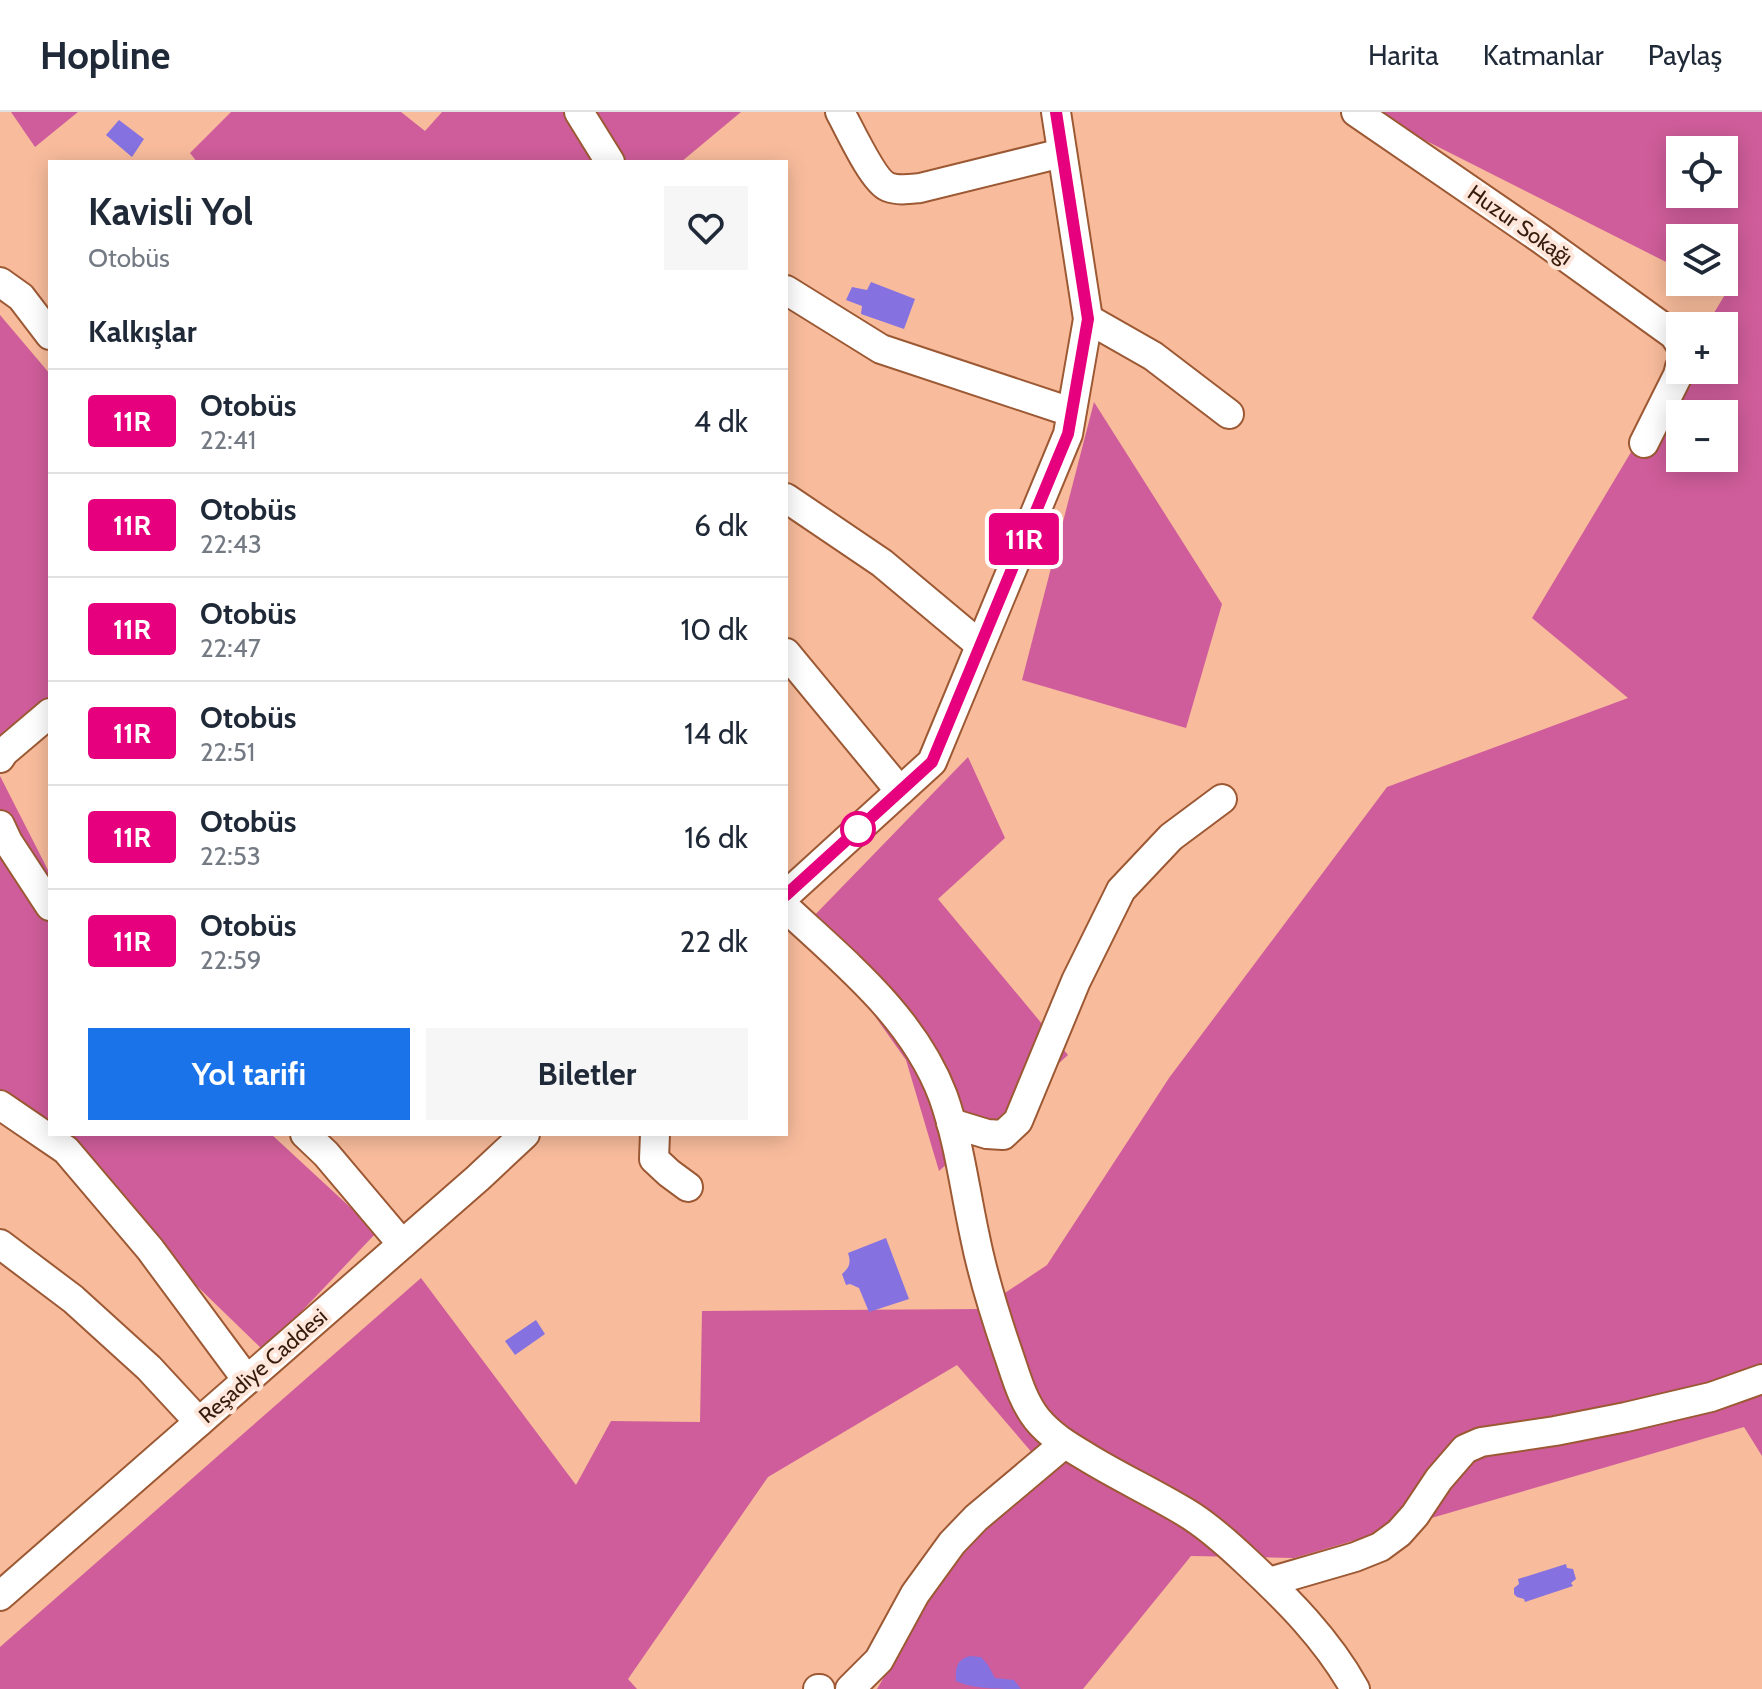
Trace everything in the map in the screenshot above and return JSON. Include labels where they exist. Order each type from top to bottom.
[{"type":"street","points":[[579,112],[609,160]]},
{"type":"street","points":[[840,112],[876,179],[887,187],[920,188],[1062,153]]},
{"type":"street","points":[[788,893],[932,762],[1068,434],[1088,319],[1056,112]]},
{"type":"street","name":"Huzur Sokağı","points":[[1356,112],[1666,329]]},
{"type":"street","points":[[0,282],[21,297],[48,332]]},
{"type":"street","points":[[788,291],[881,349],[1071,412]]},
{"type":"street","points":[[1088,319],[1153,356],[1229,414]]},
{"type":"street","points":[[1644,443],[1674,384]]},
{"type":"street","points":[[788,499],[882,563],[980,645]]},
{"type":"street","points":[[788,655],[900,791]]},
{"type":"street","points":[[0,758],[48,715]]},
{"type":"street","points":[[951,1123],[987,1134],[1003,1135],[1018,1121],[1076,981],[1121,890],[1171,837],[1222,799]]},
{"type":"street","points":[[0,825],[48,903]]},
{"type":"street","points":[[788,910],[896,1014],[931,1070],[951,1123],[988,1295],[1023,1397],[1038,1420],[1064,1444],[1189,1514],[1223,1540],[1305,1619],[1355,1689]]},
{"type":"street","points":[[0,1105],[66,1150],[150,1249],[247,1380]]},
{"type":"street","points":[[307,1136],[402,1244]]},
{"type":"street","name":"Reşadiye Caddesi","points":[[1,1592],[523,1136]]},
{"type":"street","points":[[655,1136],[654,1159],[688,1187]]},
{"type":"street","points":[[0,1244],[73,1299],[149,1368],[199,1422]]},
{"type":"street","points":[[1269,1582],[1380,1547],[1399,1533],[1415,1515],[1439,1479],[1465,1449],[1481,1442],[1626,1417],[1711,1397],[1762,1379]]},
{"type":"street","points":[[850,1689],[879,1660],[915,1594],[952,1543],[976,1518],[1064,1444]]},
{"type":"shaded area","points":[[11,112],[78,112],[35,147]]},
{"type":"shaded area","points":[[231,112],[401,112],[425,131],[442,112],[741,112],[683,160],[195,160],[190,153]]},
{"type":"shaded area","points":[[1369,112],[1762,112],[1762,1456],[1744,1427],[1294,1558],[1191,1556],[1083,1689],[877,1689],[956,1554],[1040,1462],[957,1365],[768,1477],[628,1679],[637,1689],[0,1689],[0,1647],[421,1278],[576,1485],[611,1421],[700,1422],[702,1311],[981,1309],[1047,1265],[1169,1078],[1387,787],[1628,698],[1532,618],[1672,384],[1738,384],[1738,312],[1714,312],[1724,296],[1738,296],[1738,224],[1666,224],[1666,262]]},
{"type":"shaded area","points":[[119,120],[144,139],[132,157],[106,135]]},
{"type":"shaded area","points":[[871,282],[915,299],[904,329],[861,314],[862,306],[846,300],[852,287],[867,290]]},
{"type":"shaded area","points":[[0,315],[48,372],[48,727],[0,767]]},
{"type":"shaded area","points":[[1094,402],[1222,604],[1186,728],[1022,680]]},
{"type":"shaded area","points":[[968,757],[1005,838],[938,899],[1068,1055],[939,1171],[906,1060],[808,922]]},
{"type":"shaded area","points":[[0,776],[48,870],[48,1136],[273,1136],[377,1232],[264,1351],[0,1095]]},
{"type":"shaded area","points":[[886,1238],[909,1299],[869,1312],[859,1288],[846,1285],[842,1274],[849,1264],[848,1253]]},
{"type":"shaded area","points":[[536,1320],[545,1334],[515,1355],[505,1341]]},
{"type":"shaded area","points":[[1566,1564],[1567,1568],[1573,1569],[1576,1579],[1571,1583],[1573,1586],[1525,1602],[1514,1594],[1518,1579]]},
{"type":"shaded area","points":[[970,1656],[981,1657],[995,1678],[1014,1680],[1021,1689],[978,1687],[956,1681],[958,1665]]},
{"type":"bus line","name":"11R","points":[[788,893],[932,762],[1068,434],[1088,319],[1056,112]]}]
